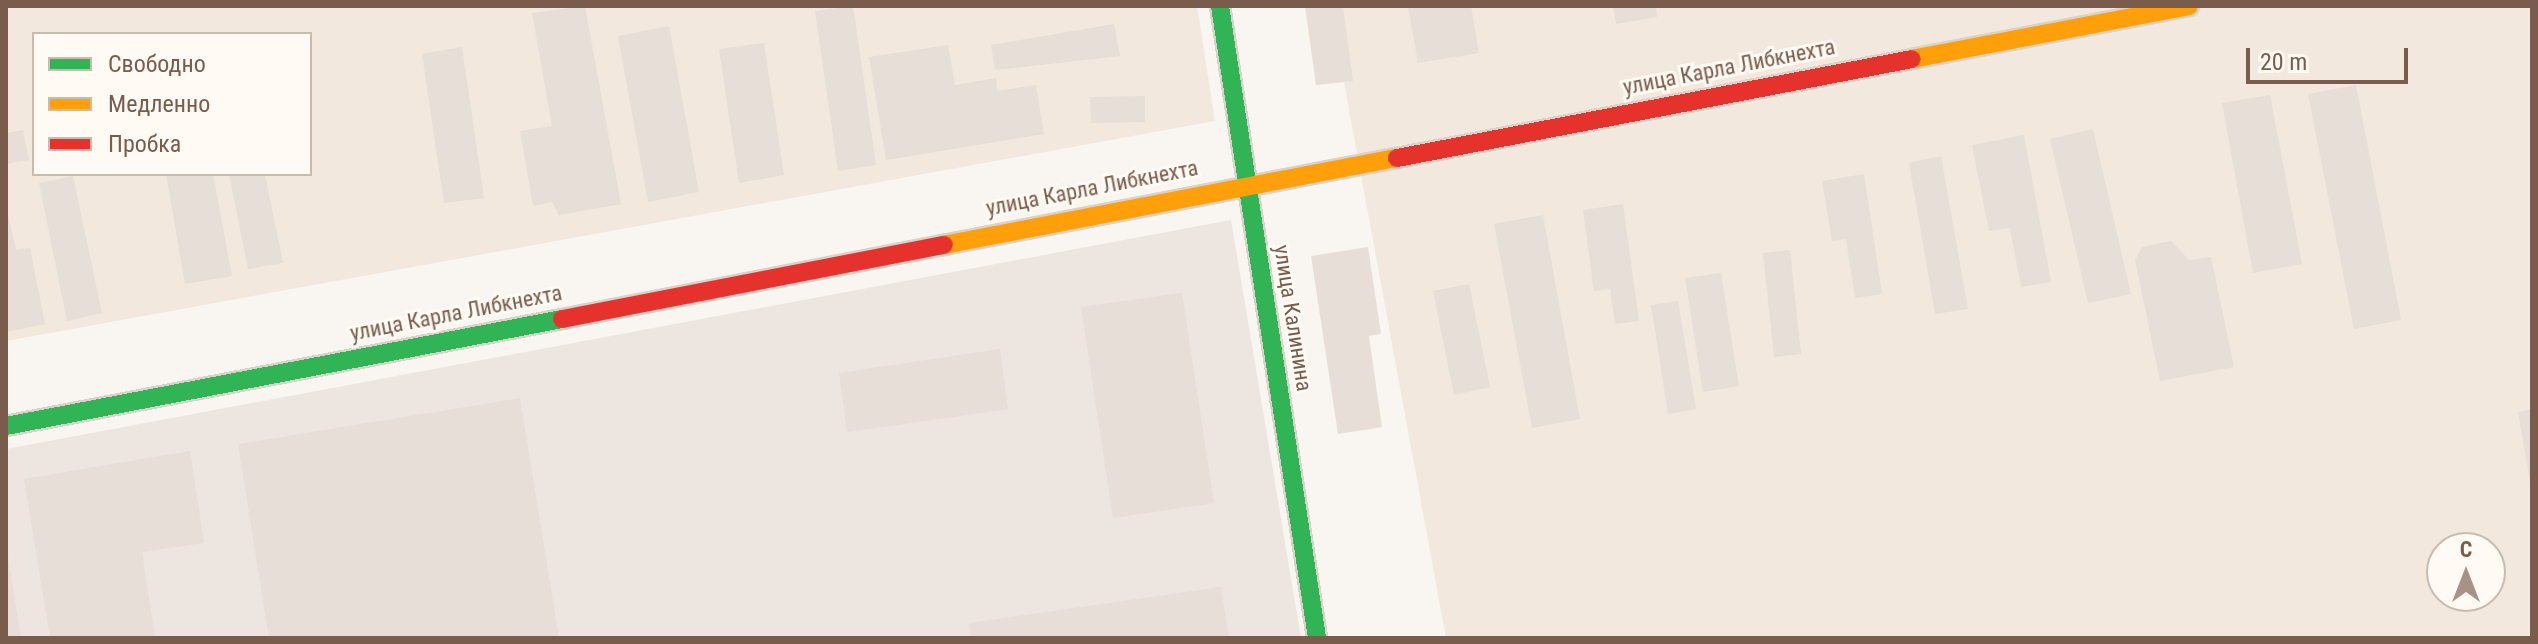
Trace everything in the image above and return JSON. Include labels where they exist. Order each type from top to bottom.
[{"type":"street","name":"улица Калинина","points":[[1220,6],[1317,638]]},
{"type":"street","name":"улица Карла Либкнехта","points":[[6,426],[1247,182],[2189,6]]},
{"type":"shaded area","points":[[6,6],[1197,6],[1215,121],[6,341]]},
{"type":"shaded area","points":[[1330,6],[2532,6],[2532,638],[1446,638]]},
{"type":"shaded area","points":[[1231,220],[1301,638],[6,638],[6,449]]},
{"type":"building","points":[[585,6],[621,204],[559,215],[552,202],[533,206],[520,131],[552,126],[532,13]]},
{"type":"building","points":[[853,6],[876,165],[838,171],[815,11]]},
{"type":"building","points":[[1305,6],[1343,6],[1353,81],[1316,85]]},
{"type":"building","points":[[1408,6],[1471,6],[1479,53],[1418,63]]},
{"type":"building","points":[[1613,6],[1656,6],[1657,17],[1616,24]]},
{"type":"building","points":[[1114,24],[1120,56],[995,70],[991,45]]},
{"type":"building","points":[[669,26],[699,192],[648,202],[618,36]]},
{"type":"building","points":[[764,43],[784,175],[739,183],[719,49]]},
{"type":"building","points":[[948,45],[955,85],[996,78],[997,91],[1036,85],[1044,134],[886,160],[869,57]]},
{"type":"building","points":[[462,47],[484,198],[444,203],[422,54]]},
{"type":"building","points":[[2356,85],[2401,320],[2354,329],[2308,94]]},
{"type":"building","points":[[2270,95],[2302,264],[2253,273],[2222,103]]},
{"type":"building","points":[[1145,96],[1145,122],[1091,123],[1090,97]]},
{"type":"building","points":[[2093,129],[2131,294],[2088,303],[2050,139]]},
{"type":"building","points":[[23,130],[29,160],[6,164],[6,133]]},
{"type":"building","points":[[2024,135],[2051,282],[2021,287],[2010,228],[1989,231],[1972,145]]},
{"type":"building","points":[[1941,156],[1968,309],[1935,314],[1909,163]]},
{"type":"building","points":[[1864,174],[1882,294],[1855,298],[1846,239],[1832,241],[1822,181]]},
{"type":"building","points":[[73,176],[102,313],[67,321],[39,183]]},
{"type":"building","points":[[166,176],[213,176],[232,276],[185,284]]},
{"type":"building","points":[[229,176],[265,176],[283,263],[248,269]]},
{"type":"building","points":[[1623,204],[1639,321],[1615,324],[1610,289],[1594,291],[1583,210]]},
{"type":"building","points":[[6,206],[16,250],[30,248],[45,324],[6,332]]},
{"type":"building","points":[[1543,215],[1580,419],[1532,428],[1494,224]]},
{"type":"building","points":[[2171,241],[2189,260],[2211,257],[2234,367],[2160,381],[2135,260],[2142,247]]},
{"type":"building","points":[[1368,247],[1381,334],[1369,336],[1382,427],[1338,434],[1311,256]]},
{"type":"building","points":[[1790,250],[1801,354],[1774,357],[1763,253]]},
{"type":"building","points":[[1721,273],[1739,386],[1703,392],[1685,278]]},
{"type":"building","points":[[1469,284],[1490,387],[1454,395],[1433,291]]},
{"type":"building","points":[[1182,293],[1214,503],[1113,518],[1081,307]]},
{"type":"building","points":[[1678,301],[1696,409],[1668,414],[1651,305]]},
{"type":"building","points":[[1000,349],[1008,409],[847,432],[839,373]]},
{"type":"building","points":[[520,398],[559,638],[269,638],[238,444]]},
{"type":"building","points":[[2532,409],[2532,481],[2530,481],[2518,412]]},
{"type":"building","points":[[190,451],[204,543],[142,552],[155,638],[50,638],[24,479]]},
{"type":"building","points":[[8,556],[21,638],[6,638]]},
{"type":"building","points":[[1221,587],[1229,638],[971,638],[969,623]]},
{"type":"traffic: fast","points":[[1220,6],[1317,638]]},
{"type":"traffic: fast","points":[[6,426],[562,319]]},
{"type":"traffic: slow","points":[[1912,59],[2189,6]]},
{"type":"traffic: slow","points":[[944,245],[1397,158]]},
{"type":"traffic: jam","points":[[1397,158],[1912,59]]},
{"type":"traffic: jam","points":[[562,319],[944,245]]}]
